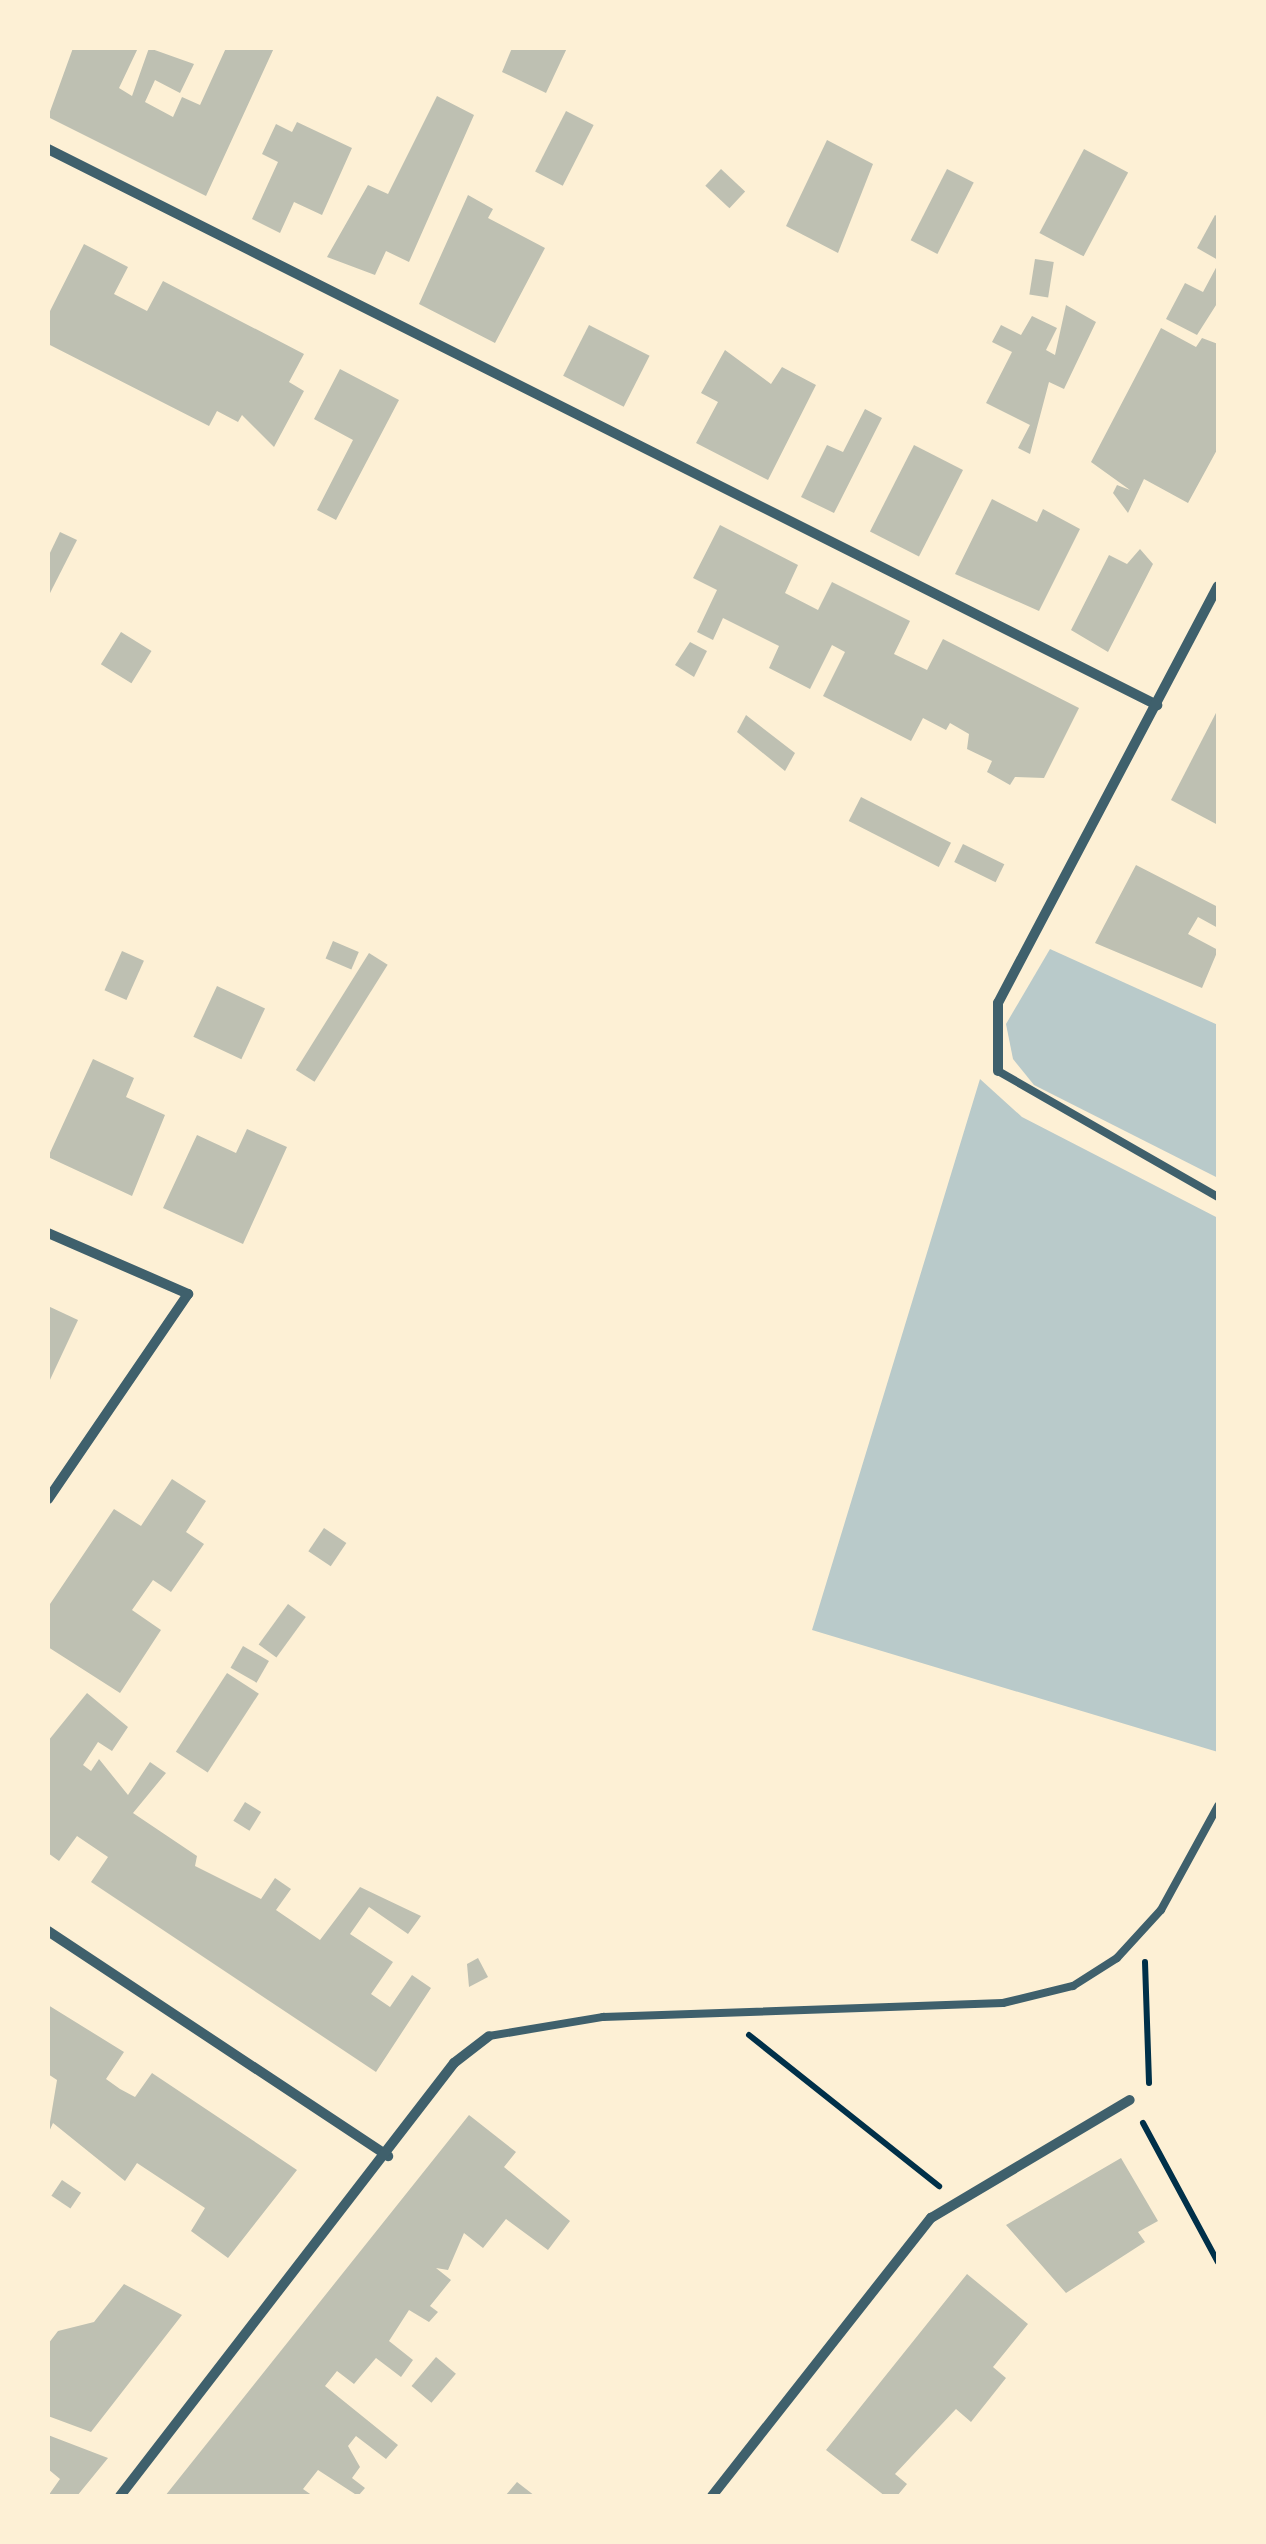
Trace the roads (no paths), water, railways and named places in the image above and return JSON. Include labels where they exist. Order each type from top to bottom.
[{"type":"street","points":[[48,149],[1156,705]]},
{"type":"street","points":[[998,1071],[998,1004],[1218,586]]},
{"type":"street","points":[[48,1234],[188,1294],[48,1500]]},
{"type":"street","points":[[48,1931],[388,2156]]},
{"type":"street","points":[[120,2496],[388,2156],[454,2062],[490,2036]]},
{"type":"street","points":[[712,2496],[931,2218],[1130,2100]]},
{"type":"lane","points":[[998,1071],[1218,1197]]},
{"type":"lane","points":[[490,2036],[604,2017],[1003,2003],[1073,1986],[1134,1940],[1196,1858],[1218,1806]]}]
